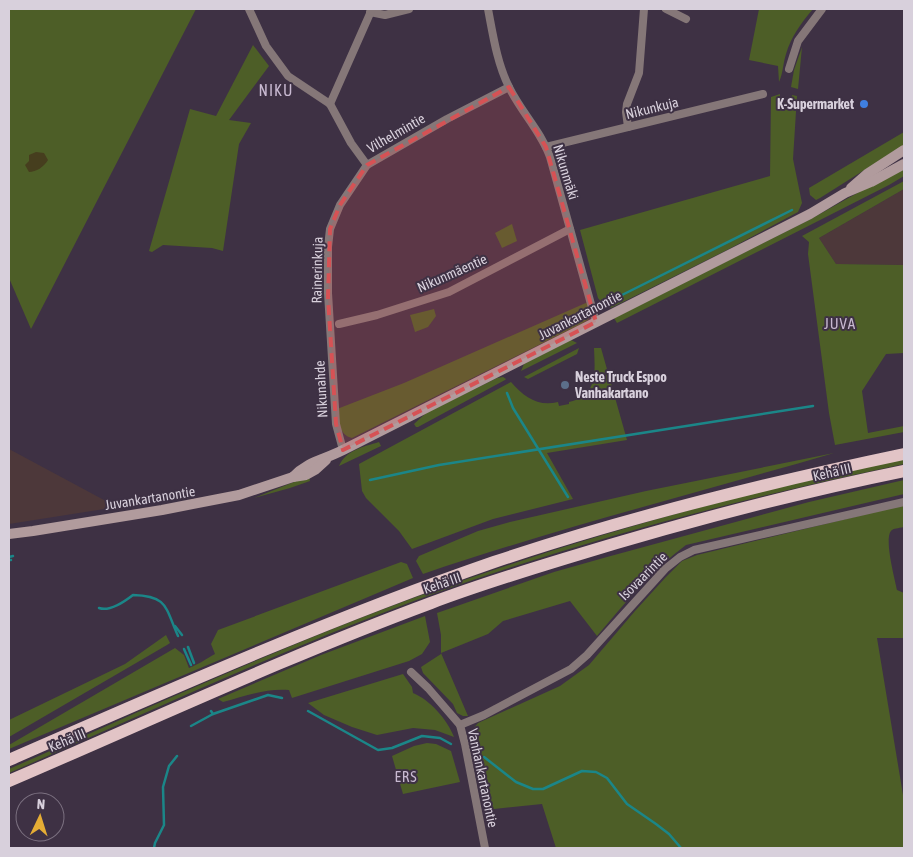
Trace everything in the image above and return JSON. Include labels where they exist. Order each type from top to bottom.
[{"type":"highway","name":"Kehä III","points":[[9,760],[353,614],[495,562],[608,527],[720,496],[904,454]]},
{"type":"highway","name":"Kehä III","points":[[9,781],[258,672],[432,602],[502,578],[633,538],[736,510],[904,471]]},
{"type":"main road","name":"Juvankartanontie","points":[[845,193],[867,174],[904,150]]},
{"type":"main road","name":"Juvankartanontie","points":[[9,534],[210,502],[258,490],[293,477],[306,475],[327,459],[344,450],[810,214],[845,193],[871,182],[904,164]]},
{"type":"street","name":"Vilhelmintie","points":[[249,9],[266,46],[288,76],[330,104],[351,143],[367,165],[447,118],[509,88]]},
{"type":"street","points":[[330,104],[371,10],[385,15],[409,9]]},
{"type":"street","name":"Nikunmäki","points":[[488,9],[502,70],[509,88],[546,147],[596,322]]},
{"type":"street","points":[[628,127],[627,104],[639,73],[644,9]]},
{"type":"street","points":[[666,9],[686,19]]},
{"type":"street","points":[[789,69],[798,40],[822,9]]},
{"type":"street","name":"Nikunkuja","points":[[546,147],[763,94]]},
{"type":"street","name":"Rainerinkuja","points":[[334,325],[328,248],[330,229],[340,205],[367,165]]},
{"type":"street","name":"Nikunmäentie","points":[[334,325],[378,315],[449,292],[570,230]]},
{"type":"street","name":"Nikunahde","points":[[334,325],[336,424],[344,450]]},
{"type":"street","name":"Isovaarintie","points":[[460,725],[484,715],[570,669],[587,655],[665,569],[680,557],[694,550],[904,502]]},
{"type":"street","name":"Vanhankartanontie","points":[[411,672],[428,688],[460,725],[485,848]]},
{"type":"highlighted area","points":[[509,87],[546,147],[596,322],[343,450],[336,424],[328,298],[330,229],[340,205],[367,165]]},
{"type":"shaded area","points":[[904,189],[904,265],[836,264],[819,238]]},
{"type":"shaded area","points":[[9,449],[117,507],[9,524]]},
{"type":"green space","points":[[9,9],[196,9],[31,329],[9,278]]},
{"type":"green space","points":[[759,9],[813,9],[791,42],[779,82],[778,66],[749,60]]},
{"type":"green space","points":[[253,45],[269,66],[229,120],[251,123],[239,144],[223,251],[212,248],[163,245],[152,252],[149,251],[190,109],[216,116]]},
{"type":"green space","points":[[802,47],[798,89],[791,87],[794,70]]},
{"type":"green space","points":[[780,94],[780,101],[783,103],[791,101],[792,95],[797,96],[793,159],[802,203],[798,212],[611,308],[603,304],[598,298],[580,230],[770,176],[771,97]]},
{"type":"green space","points":[[904,132],[904,145],[820,198],[816,200],[810,195],[809,188]]},
{"type":"green space","points":[[904,167],[904,176],[889,185],[617,323],[614,318],[809,220]]},
{"type":"green space","points":[[904,181],[904,189],[819,238],[836,264],[904,265],[904,353],[886,354],[862,391],[868,433],[904,426],[904,432],[835,445],[808,254],[809,242],[802,236]]},
{"type":"green space","points":[[512,224],[517,241],[502,248],[495,233]]},
{"type":"green space","points":[[588,302],[590,313],[588,320],[581,324],[352,438],[342,431],[337,409],[404,383]]},
{"type":"green space","points":[[434,309],[436,316],[428,327],[415,332],[410,315]]},
{"type":"green space","points":[[571,340],[577,343],[521,371],[524,364]]},
{"type":"green space","points":[[579,348],[577,354],[528,379],[524,377]]},
{"type":"green space","points":[[594,348],[601,348],[627,440],[547,453],[573,499],[493,519],[412,549],[399,531],[366,498],[362,491],[359,464],[511,382],[526,396],[538,402],[558,402],[559,406],[569,404],[569,402],[578,399],[590,389],[593,382],[595,366]]},
{"type":"green space","points":[[503,377],[505,380],[418,427],[414,424],[426,413],[497,378]]},
{"type":"green space","points":[[379,442],[381,446],[339,466],[346,456],[351,453]]},
{"type":"green space","points":[[834,453],[576,526],[423,574],[416,561],[419,556],[478,531],[510,522],[646,491]]},
{"type":"green space","points":[[904,459],[904,464],[739,502],[629,531],[467,582],[351,625],[293,649],[9,773],[9,769],[236,669],[351,622],[467,579],[649,521],[778,488]]},
{"type":"green space","points":[[309,476],[310,481],[254,498]]},
{"type":"green space","points":[[904,480],[904,494],[686,545],[650,577],[597,636],[570,601],[503,621],[488,634],[441,653],[441,635],[437,613],[554,572],[809,502]]},
{"type":"green space","points":[[904,505],[904,527],[892,530],[889,549],[897,590],[904,593],[904,638],[877,638],[904,801],[904,848],[556,848],[542,804],[485,810],[470,732],[478,723],[560,686],[589,665],[635,611],[682,561],[697,555]]},
{"type":"green space","points":[[401,562],[407,564],[413,578],[9,749],[9,745],[175,648],[184,655],[189,668],[215,654],[211,644],[218,630]]},
{"type":"green space","points":[[425,616],[430,642],[422,654],[409,661],[292,698],[289,690],[272,690],[223,702],[218,699],[321,655]]},
{"type":"green space","points":[[166,635],[170,643],[167,645],[9,737],[9,720],[125,664]]},
{"type":"green space","points":[[441,653],[468,716],[457,713],[453,704],[423,673],[421,667]]},
{"type":"green space","points":[[403,674],[412,687],[413,693],[426,700],[437,711],[454,737],[435,730],[413,728],[377,735],[324,715],[308,703]]},
{"type":"green space","points":[[427,743],[436,744],[451,751],[460,782],[403,794],[392,756],[414,746]]},
{"type":"sand","points":[[36,152],[44,153],[48,160],[40,169],[29,172],[25,165],[29,161],[29,155]]},
{"type":"waterway","points":[[608,302],[792,210]]},
{"type":"waterway","points":[[507,393],[513,408],[568,497]]},
{"type":"waterway","points":[[370,480],[439,465],[813,406]]},
{"type":"waterway","points":[[9,557],[13,556]]},
{"type":"waterway","points":[[99,608],[108,609],[133,595],[153,598],[164,605],[178,636]]},
{"type":"waterway","points":[[175,626],[182,635]]},
{"type":"waterway","points":[[188,647],[194,663]]},
{"type":"waterway","points":[[184,649],[191,665]]},
{"type":"waterway","points":[[211,711],[213,714],[268,695],[282,698]]},
{"type":"waterway","points":[[308,711],[378,750],[392,748],[422,736],[440,738],[451,744]]},
{"type":"waterway","points":[[191,726],[213,714]]},
{"type":"waterway","points":[[154,848],[164,825],[163,787],[169,766],[177,756]]},
{"type":"waterway","points":[[484,757],[516,782],[533,789],[543,789],[582,771],[596,772],[607,778],[627,804],[669,834],[681,848]]},
{"type":"place","name":"K-Supermarket","points":[[864,104]]},
{"type":"place","name":"Neste Truck Espoo Vanhakartano","points":[[565,385]]},
{"type":"district","name":"NIKU","points":[[276,90]]},
{"type":"district","name":"JUVA","points":[[840,324]]},
{"type":"district","name":"ERS","points":[[406,777]]}]
